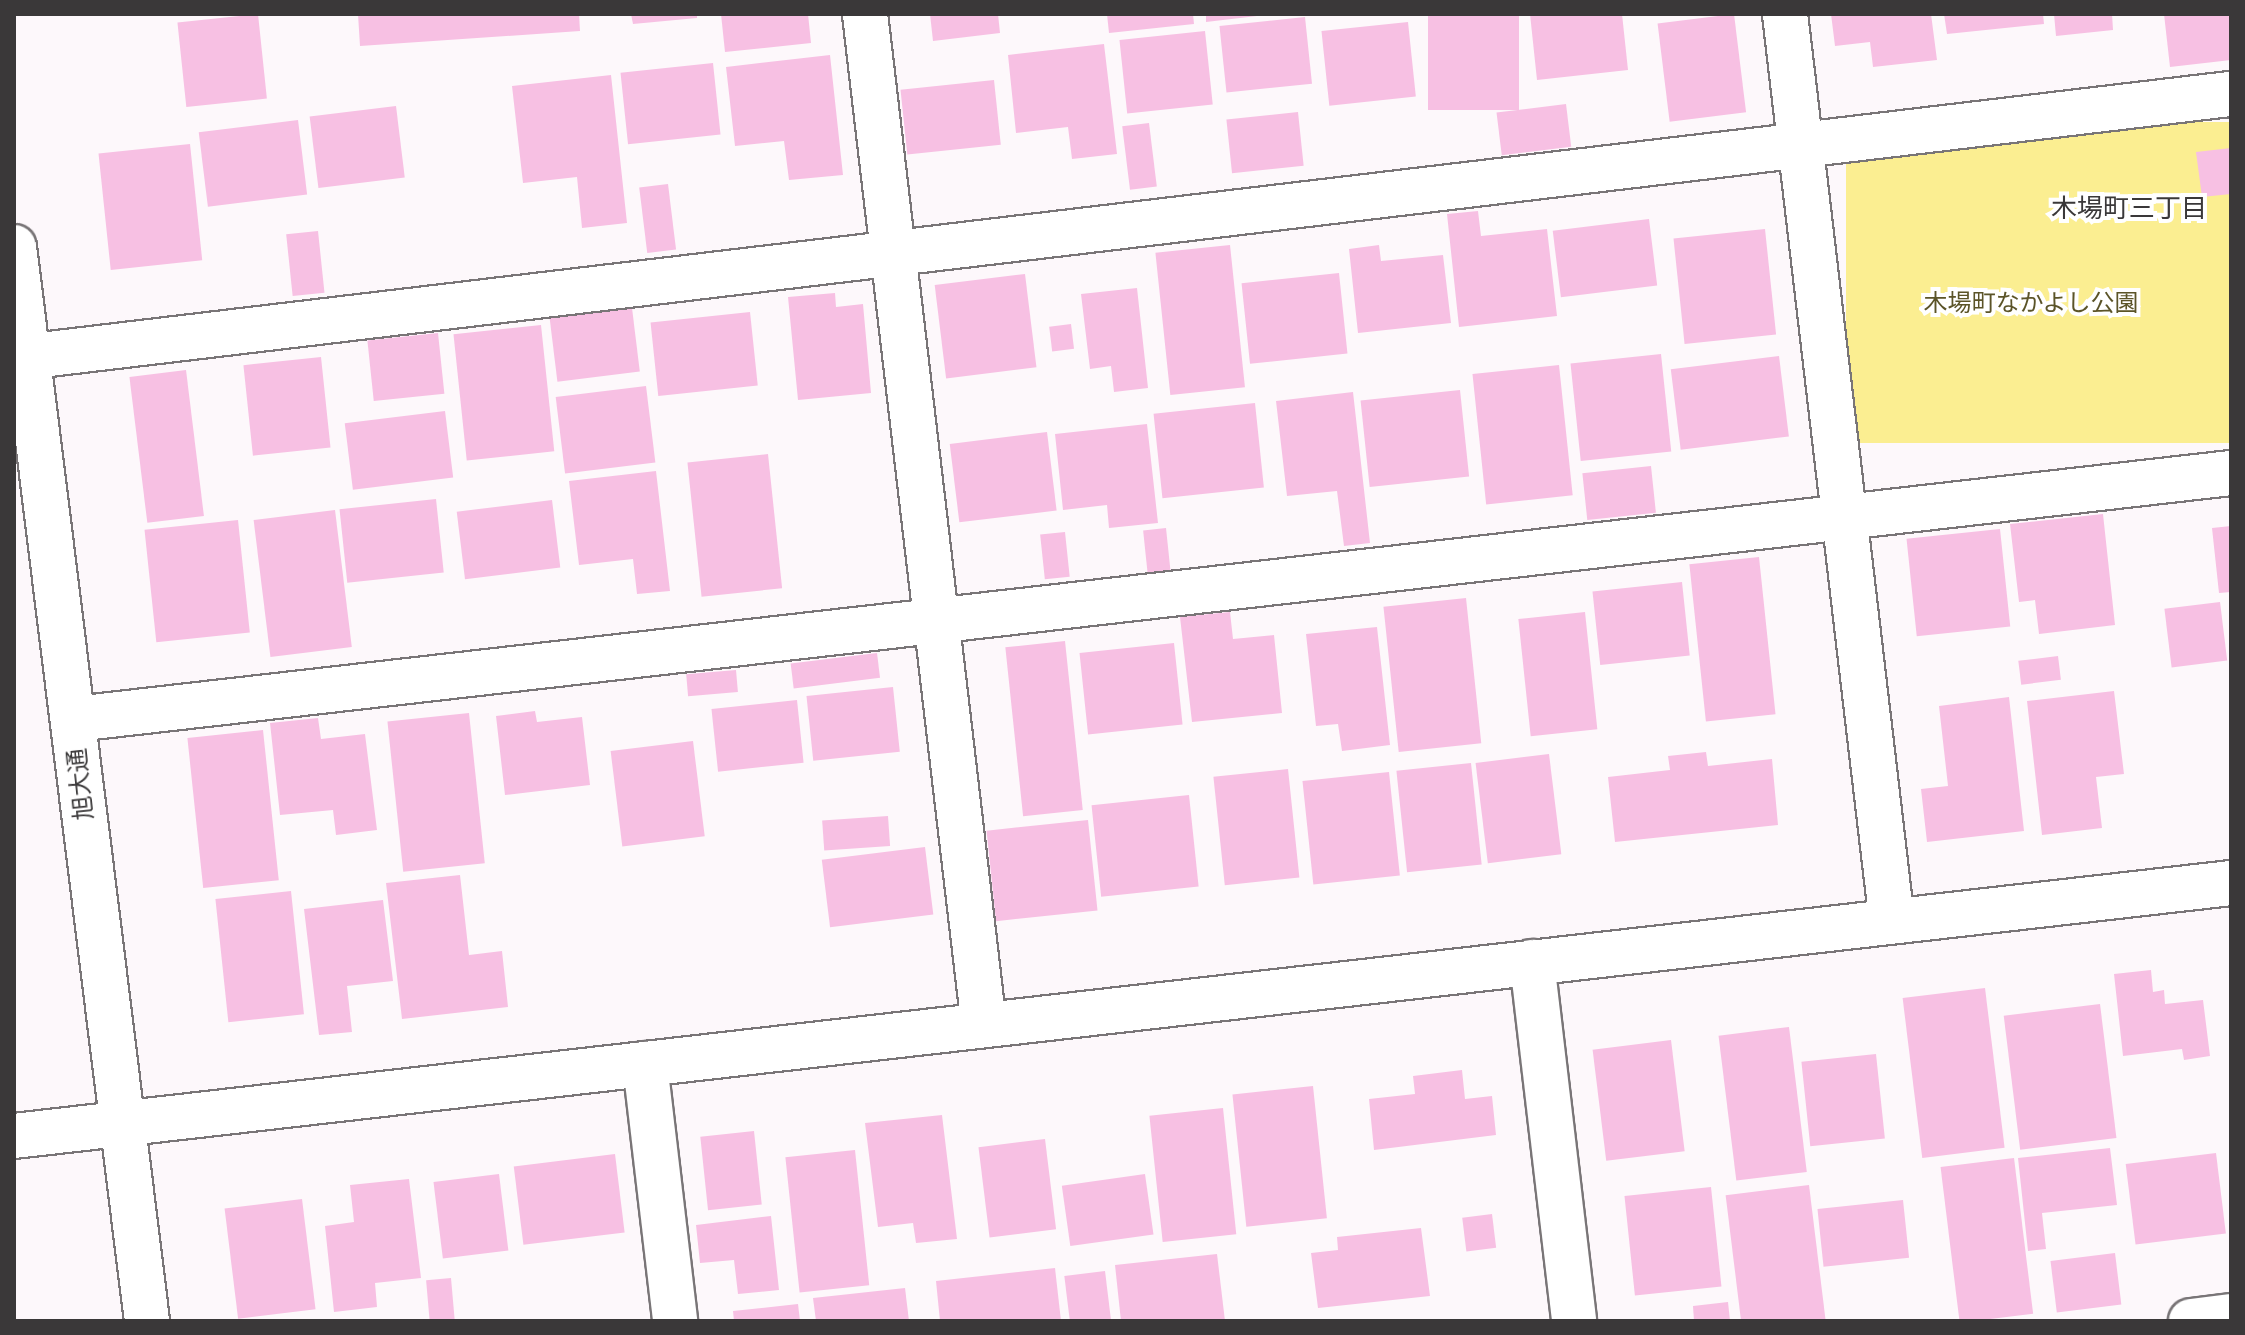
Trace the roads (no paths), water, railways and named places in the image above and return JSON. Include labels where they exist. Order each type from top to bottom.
[{"type":"street","points":[[865,14],[984,1025]]},
{"type":"street","points":[[1785,14],[1892,922]]},
{"type":"street","points":[[24,357],[1800,150],[2231,94]]},
{"type":"street","name":"旭大通","points":[[14,247],[24,357],[75,719],[119,1123],[147,1321]]},
{"type":"street","points":[[75,719],[2231,473]]},
{"type":"street","points":[[14,1136],[2231,883]]},
{"type":"street","points":[[1532,962],[1574,1321]]},
{"type":"street","points":[[645,1064],[675,1321]]},
{"type":"street","points":[[2191,1321],[2231,1316]]},
{"type":"district","name":"木場町三丁目","points":[[2129,210]]},
{"type":"park label","name":"木場町なかよし公園","points":[[2031,305]]}]
